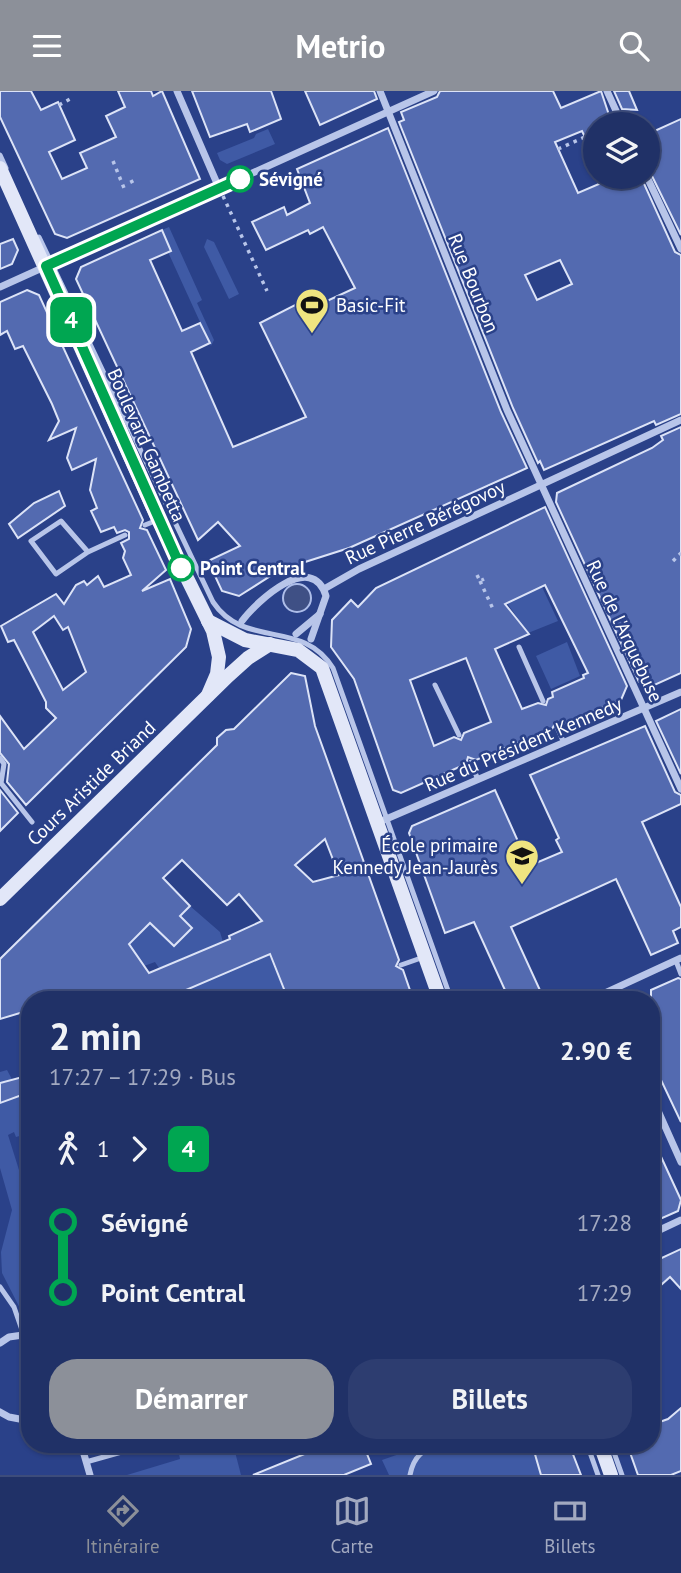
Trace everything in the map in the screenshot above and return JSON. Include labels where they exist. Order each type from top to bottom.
[{"type":"street","points":[[177,91],[219,188]]},
{"type":"street","name":"Rue Bourbon","points":[[380,91],[540,486]]},
{"type":"street","points":[[0,287],[434,91]]},
{"type":"street","points":[[607,91],[617,112]]},
{"type":"street","name":"Boulevard Gambetta","points":[[0,168],[49,265],[152,522],[208,621],[219,657]]},
{"type":"street","points":[[653,189],[681,249]]},
{"type":"street","name":"Rue Pierre Bérégovoy","points":[[324,589],[359,569],[681,421]]},
{"type":"street","name":"Rue de l'Arquebuse","points":[[540,486],[681,789]]},
{"type":"street","points":[[242,621],[260,599],[281,585],[312,578],[324,589],[326,596],[309,645],[328,679],[382,821],[437,991]]},
{"type":"street","points":[[296,634],[322,610]]},
{"type":"street","points":[[208,621],[236,636],[291,647],[309,645]]},
{"type":"street","name":"Cours Aristide Briand","points":[[0,899],[208,695],[248,658],[270,644]]},
{"type":"street","name":"Cours Aristide Briand","points":[[208,695],[217,674],[219,657]]},
{"type":"street","name":"Rue du Président Kennedy","points":[[382,821],[681,692]]},
{"type":"street","points":[[617,991],[678,960]]},
{"type":"street","points":[[660,1115],[681,1162]]},
{"type":"street","points":[[660,1230],[681,1220]]},
{"type":"street","points":[[0,1343],[21,1335]]},
{"type":"street","points":[[0,1412],[21,1419]]},
{"type":"street","points":[[84,1453],[90,1475]]},
{"type":"street","points":[[603,1453],[611,1475]]},
{"type":"lane","points":[[0,155],[49,265],[213,602],[234,624],[309,645],[326,657],[332,668],[382,821],[448,991]]},
{"type":"lane","points":[[88,552],[61,521],[31,541],[56,574],[88,552],[125,535]]},
{"type":"lane","points":[[519,647],[544,701]]},
{"type":"lane","points":[[435,685],[459,735]]},
{"type":"lane","points":[[556,727],[564,743]]},
{"type":"lane","points":[[0,758],[4,764],[1,783],[32,823]]},
{"type":"lane","points":[[471,762],[478,780]]},
{"type":"lane","points":[[401,965],[425,957]]},
{"type":"lane","points":[[678,960],[681,974]]},
{"type":"lane","points":[[0,1287],[21,1321]]},
{"type":"lane","points":[[86,1462],[103,1453]]},
{"type":"lane","points":[[410,1475],[415,1458],[420,1453]]},
{"type":"lane","points":[[590,1453],[598,1475]]},
{"type":"lane","points":[[614,1453],[622,1475]]},
{"type":"path","points":[[59,105],[72,98]]},
{"type":"path","points":[[558,149],[583,138]]},
{"type":"path","points":[[113,161],[124,188]]},
{"type":"path","points":[[219,188],[267,291]]},
{"type":"path","points":[[673,561],[681,553]]},
{"type":"path","points":[[477,575],[482,580],[493,609]]},
{"type":"shaded area","points":[[268,129],[275,144],[227,164],[220,160],[217,153],[254,138],[256,134]]},
{"type":"shaded area","points":[[169,227],[202,300],[197,303],[214,340],[211,346],[168,252],[171,251],[162,230]]},
{"type":"shaded area","points":[[207,239],[214,242],[239,294],[229,299],[204,247]]},
{"type":"shaded area","points":[[297,584],[307,588],[311,598],[307,608],[297,612],[287,608],[283,598],[287,588]]},
{"type":"shaded area","points":[[542,587],[558,621],[528,633],[507,603]]},
{"type":"shaded area","points":[[567,642],[580,676],[551,689],[536,656]]},
{"type":"shaded area","points":[[190,906],[220,932],[223,942],[159,968],[155,962],[144,966],[129,944],[156,916],[174,946],[192,928],[180,916]]},
{"type":"shaded area","points":[[269,954],[285,991],[183,991]]},
{"type":"shaded area","points":[[7,1070],[14,1083],[20,1078],[21,1082],[21,1136],[16,1137],[14,1132],[8,1135],[21,1176],[21,1310],[2,1273],[1,1252],[12,1210],[0,1168],[0,1072]]},
{"type":"shaded area","points":[[179,1453],[235,1453],[241,1475],[127,1475],[180,1459]]},
{"type":"shaded area","points":[[402,1453],[535,1453],[541,1475],[389,1475],[382,1460]]},
{"type":"building","points":[[0,91],[31,91],[41,110],[58,102],[75,140],[49,152],[62,179],[87,168],[80,153],[116,137],[106,116],[125,107],[118,91],[151,91],[153,96],[162,91],[200,179],[67,238],[55,234],[0,117]]},
{"type":"building","points":[[192,91],[271,91],[281,119],[250,132],[247,124],[210,137]]},
{"type":"building","points":[[305,91],[374,91],[377,99],[320,125]]},
{"type":"building","points":[[440,91],[553,91],[561,108],[601,91],[608,112],[583,112],[583,133],[582,131],[555,142],[578,193],[587,189],[646,189],[675,252],[681,255],[681,414],[656,425],[654,421],[544,470],[540,461],[538,463],[513,408],[399,122],[404,120],[401,112],[437,97]],"holes":[[[560,260],[572,284],[537,300],[525,275]]]},
{"type":"building","points":[[614,91],[629,91],[637,110],[622,109]]},
{"type":"building","points":[[681,119],[681,235],[658,189],[660,129]]},
{"type":"building","points":[[388,128],[501,412],[527,468],[349,548],[280,570],[239,596],[222,591],[208,561],[240,546],[218,522],[198,540],[76,279],[81,267],[162,230],[171,251],[150,260],[182,331],[200,323],[210,343],[191,352],[233,447],[306,417],[260,323],[295,305],[299,314],[355,288],[323,227],[310,234],[308,230],[266,250],[252,222],[284,207],[287,215],[310,203],[297,169]]},
{"type":"building","points":[[13,239],[18,250],[12,264],[0,269],[0,244]]},
{"type":"building","points":[[27,290],[39,295],[143,520],[140,528],[147,530],[166,570],[142,591],[170,579],[191,629],[186,647],[26,805],[7,782],[9,764],[0,753],[0,716],[24,749],[56,718],[46,708],[46,702],[14,640],[8,642],[1,626],[56,594],[64,604],[76,585],[84,581],[87,585],[98,576],[104,587],[131,575],[123,558],[125,551],[121,543],[129,539],[129,532],[125,530],[117,533],[114,527],[101,532],[91,511],[97,508],[90,490],[96,459],[72,470],[67,458],[76,428],[49,440],[59,421],[23,346],[15,349],[7,331],[0,335],[0,302]],"holes":[[[54,616],[63,630],[68,627],[86,672],[63,690],[33,632]]]},
{"type":"building","points":[[681,427],[681,673],[650,687],[639,682],[556,502],[557,493],[652,448],[663,440],[661,436]]},
{"type":"building","points":[[59,491],[65,506],[18,538],[9,524],[34,503]]},
{"type":"building","points":[[545,507],[627,686],[621,700],[562,725],[556,722],[552,729],[476,760],[468,757],[466,764],[401,793],[393,790],[354,679],[331,647],[332,620],[351,600],[358,607],[376,588]],"holes":[[[545,585],[588,673],[583,675],[584,678],[552,692],[553,697],[548,699],[546,705],[538,703],[522,709],[495,649],[529,634],[505,604]],[[466,658],[491,722],[464,733],[461,740],[454,737],[434,746],[410,680]]]},
{"type":"building","points":[[291,673],[305,676],[315,726],[399,960],[396,966],[403,970],[410,991],[285,991],[270,954],[184,991],[21,991],[21,1013],[0,1019],[0,959],[217,745],[217,738],[226,730],[234,729]],"holes":[[[325,839],[339,875],[313,882],[295,865]],[[182,860],[227,905],[239,894],[262,921],[229,936],[230,939],[149,973],[129,944],[150,923],[174,946],[192,928],[180,916],[190,906],[163,878]]]},
{"type":"building","points":[[681,709],[681,774],[656,721]]},
{"type":"building","points":[[645,726],[675,792],[681,795],[681,804],[642,822],[681,907],[681,927],[673,931],[678,943],[651,955],[616,879],[511,927],[540,991],[505,991],[474,922],[445,933],[409,833],[412,826],[495,790],[529,866],[562,852],[556,840],[559,838],[530,775]]},
{"type":"building","points":[[0,790],[18,813],[0,831]]},
{"type":"building","points":[[681,979],[681,1122],[660,1078],[660,991],[651,990]]},
{"type":"building","points":[[21,1077],[21,1095],[0,1103],[0,1083]]},
{"type":"building","points":[[660,1154],[681,1200],[678,1211],[660,1219]]},
{"type":"building","points":[[681,1249],[681,1289],[670,1277],[660,1286],[660,1259]]},
{"type":"building","points":[[681,1408],[681,1471],[671,1475],[638,1475],[630,1453],[660,1453],[660,1422]]},
{"type":"building","points":[[307,1453],[367,1453],[371,1464],[344,1475],[253,1475]]},
{"type":"building","points":[[535,1453],[572,1453],[581,1475],[541,1475]]},
{"type":"bus line","name":"4","points":[[181,568],[46,266],[240,179]]},
{"type":"place","name":"Sévigné","points":[[240,179]]},
{"type":"place","name":"Basic-Fit","points":[[312,335]]},
{"type":"place","name":"Point Central","points":[[181,568]]},
{"type":"place","name":"École primaire Kennedy Jean-Jaurès","points":[[522,886]]}]
